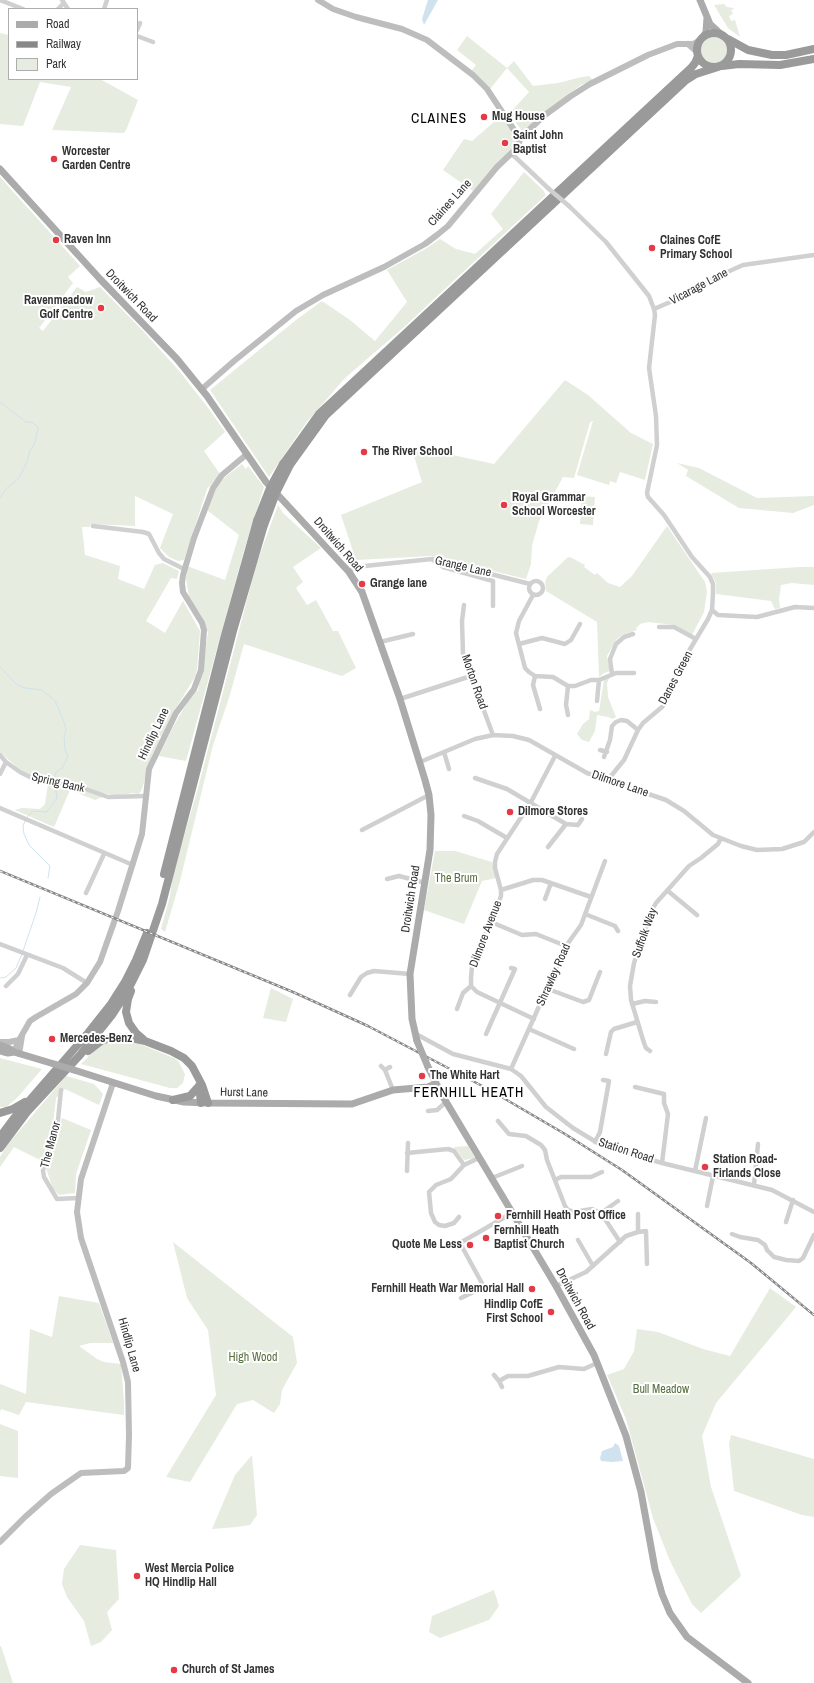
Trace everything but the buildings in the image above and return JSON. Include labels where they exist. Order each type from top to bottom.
[{"type":"highway","points":[[0,1137],[111,1004],[125,982],[136,960],[149,928],[158,898],[225,635],[270,488],[319,414],[691,68],[695,63],[701,39],[714,33],[725,37],[748,50],[764,54],[786,55],[814,49]]},
{"type":"highway","points":[[697,54],[708,67],[719,67],[727,62],[731,53],[731,48],[725,37]]},
{"type":"highway","points":[[286,465],[326,415],[686,81],[699,72],[719,67],[739,64],[780,65],[814,59]]},
{"type":"highway","points":[[0,1148],[27,1112],[80,1055],[112,1015],[135,976],[147,949],[162,904],[260,523]]},
{"type":"highway","points":[[135,976],[128,999],[126,1012],[129,1023],[136,1033],[145,1041]]},
{"type":"highway","points":[[80,1055],[100,1041],[111,1038],[127,1037],[145,1041],[171,1051],[184,1058],[192,1066],[199,1083],[204,1103]]},
{"type":"highway","points":[[173,1100],[190,1096],[199,1083]]},
{"type":"highway","points":[[0,1113],[18,1106],[32,1097]]},
{"type":"main road","points":[[700,0],[707,18],[713,28],[725,37]]},
{"type":"main road","points":[[701,39],[706,27],[707,18]]},
{"type":"main road","name":"Droitwich Road","points":[[0,169],[100,279],[177,360],[202,390],[266,482],[349,572],[362,592],[400,699],[429,795],[431,831],[426,883],[410,974],[412,1019],[417,1038],[435,1084],[556,1286],[597,1363],[626,1436],[634,1463],[655,1569],[662,1594],[670,1612],[687,1637],[748,1683]]},
{"type":"main road","points":[[0,1045],[17,1053]]},
{"type":"main road","points":[[0,1051],[17,1053]]},
{"type":"main road","name":"Hurst Lane","points":[[17,1053],[74,1070],[113,1084],[173,1100],[204,1103],[352,1104],[393,1090],[428,1087],[435,1084]]},
{"type":"street","points":[[0,0],[20,8]]},
{"type":"street","points":[[318,0],[333,9],[356,17],[402,29],[427,40],[473,75],[487,89],[520,139]]},
{"type":"street","points":[[138,28],[140,23]]},
{"type":"street","points":[[138,36],[153,42]]},
{"type":"street","name":"Claines Lane","points":[[202,390],[234,361],[296,311],[323,295],[384,267],[425,244],[448,226],[497,167],[518,148],[520,139],[545,115],[590,84],[648,55],[677,44],[693,44],[701,39]]},
{"type":"street","points":[[688,44],[697,54]]},
{"type":"street","points":[[512,154],[606,242],[649,296],[654,310]]},
{"type":"street","name":"Vicarage Lane","points":[[654,310],[691,293],[714,278],[743,265],[814,255]]},
{"type":"street","name":"Danes Green","points":[[609,781],[611,776],[624,760],[638,730],[643,723],[666,702],[680,666],[712,610],[714,593],[713,584],[710,577],[692,557],[664,515],[648,497],[647,493],[657,445],[656,416],[649,368],[654,310]]},
{"type":"street","name":"Hindlip Lane","points":[[17,1053],[20,1038],[26,1027],[33,1019],[76,994],[87,983],[100,962],[142,834],[149,769],[176,713],[194,689],[201,670],[204,630],[202,623],[183,592],[182,583],[184,569],[208,498],[213,488],[222,475],[247,454]]},
{"type":"street","points":[[93,526],[149,534],[159,554],[164,559],[184,569]]},
{"type":"street","points":[[432,559],[443,567],[493,581],[493,606]]},
{"type":"street","name":"Grange Lane","points":[[349,572],[355,567],[432,559],[530,584]]},
{"type":"street","points":[[533,595],[529,591],[530,584],[533,581],[538,581],[543,586],[541,593],[533,595],[517,627],[516,633],[525,668],[535,676],[553,677],[568,686],[575,686],[592,680],[599,680],[612,674],[634,673]]},
{"type":"street","name":"Morton Road","points":[[464,605],[461,616],[463,654],[493,735]]},
{"type":"street","points":[[708,619],[718,615],[757,617],[795,606],[814,608]]},
{"type":"street","points":[[712,610],[718,615]]},
{"type":"street","points":[[519,644],[542,638],[565,644],[571,640],[580,624]]},
{"type":"street","points":[[659,627],[674,627],[696,639]]},
{"type":"street","points":[[380,642],[413,634]]},
{"type":"street","points":[[612,674],[610,659],[616,644],[624,637],[633,634]]},
{"type":"street","points":[[400,699],[471,676]]},
{"type":"street","points":[[535,676],[533,685],[541,703],[540,709]]},
{"type":"street","points":[[597,701],[599,680]]},
{"type":"street","points":[[568,686],[566,705],[568,715]]},
{"type":"street","points":[[604,757],[610,740],[612,726],[616,722],[621,720],[627,721],[638,730]]},
{"type":"street","name":"Dilmore Lane","points":[[420,762],[475,739],[493,735],[512,736],[529,740],[555,756],[588,773],[666,800],[684,811],[713,835],[740,846],[757,850],[782,849],[804,842],[814,832]]},
{"type":"street","points":[[600,750],[606,752]]},
{"type":"street","points":[[444,752],[449,769]]},
{"type":"street","name":"Spring Bank","points":[[0,755],[6,762],[20,772],[38,781],[77,786],[108,796],[146,796]]},
{"type":"street","name":"Dilmore Avenue","points":[[471,986],[472,966],[501,896],[495,862],[507,838],[531,802],[555,756]]},
{"type":"street","points":[[0,774],[6,762]]},
{"type":"street","points":[[475,778],[507,789],[566,824],[578,825],[582,819]]},
{"type":"street","points":[[362,830],[429,795]]},
{"type":"street","points":[[0,808],[104,854],[133,865]]},
{"type":"street","points":[[464,816],[478,821],[507,838]]},
{"type":"street","points":[[548,847],[566,824]]},
{"type":"street","name":"Suffolk Way","points":[[648,1051],[632,1004],[630,986],[634,963],[651,912],[656,903],[689,866],[718,844],[721,838]]},
{"type":"street","points":[[86,893],[104,854]]},
{"type":"street","name":"Shrawley Road","points":[[511,1069],[566,946],[570,939],[578,931],[586,914],[605,861]]},
{"type":"street","points":[[387,879],[399,876],[426,883]]},
{"type":"street","points":[[501,890],[532,880],[542,880],[591,897]]},
{"type":"street","points":[[545,900],[551,882]]},
{"type":"street","points":[[668,891],[697,915]]},
{"type":"street","points":[[586,914],[615,926],[618,931]]},
{"type":"street","points":[[491,922],[522,935],[536,934],[566,946]]},
{"type":"street","points":[[0,944],[63,968],[87,983]]},
{"type":"street","points":[[6,986],[18,974],[23,953]]},
{"type":"street","points":[[486,1034],[514,969],[511,968]]},
{"type":"street","points":[[548,989],[583,1002],[589,1000],[600,972]]},
{"type":"street","points":[[350,995],[361,977],[367,973],[410,974]]},
{"type":"street","points":[[457,1009],[463,993],[471,986],[477,992],[534,1019]]},
{"type":"street","points":[[632,1004],[645,1001],[656,1002]]},
{"type":"street","points":[[608,1051],[611,1032],[614,1029],[637,1022]]},
{"type":"street","points":[[529,1029],[574,1049]]},
{"type":"street","points":[[0,1042],[9,1042],[20,1038]]},
{"type":"street","name":"Station Road","points":[[417,1038],[453,1054],[511,1069],[521,1076],[546,1107],[595,1142],[662,1163],[772,1190],[794,1200],[814,1212]]},
{"type":"street","points":[[381,1066],[385,1070],[393,1090]]},
{"type":"street","points":[[385,1070],[390,1067]]},
{"type":"street","points":[[595,1142],[600,1132],[609,1081],[603,1080]]},
{"type":"street","name":"Hindlip Lane","points":[[0,1542],[24,1517],[51,1494],[82,1473],[124,1471],[128,1468],[128,1382],[112,1325],[81,1238],[77,1212],[81,1179],[113,1084]]},
{"type":"street","points":[[636,1087],[664,1094],[664,1103],[668,1114],[662,1163]]},
{"type":"street","name":"The Manor","points":[[61,1090],[58,1120],[43,1171],[44,1177],[57,1199],[78,1198]]},
{"type":"street","points":[[428,1111],[437,1110],[446,1102]]},
{"type":"street","points":[[695,1171],[706,1118]]},
{"type":"street","points":[[498,1121],[509,1134],[526,1136],[541,1145],[545,1150],[547,1160],[565,1206],[568,1210],[574,1212],[592,1209],[601,1212],[620,1242]]},
{"type":"street","points":[[407,1171],[408,1142]]},
{"type":"street","points":[[754,1185],[758,1144]]},
{"type":"street","points":[[407,1153],[448,1149],[454,1151],[464,1166]]},
{"type":"street","points":[[459,1217],[454,1223],[445,1226],[439,1225],[435,1222],[431,1213],[429,1192],[436,1185],[451,1179],[464,1166],[479,1158]]},
{"type":"street","points":[[492,1178],[522,1166]]},
{"type":"street","points":[[555,1180],[561,1177],[591,1177],[602,1172]]},
{"type":"street","points":[[707,1206],[713,1176]]},
{"type":"street","points":[[786,1222],[786,1214],[794,1200]]},
{"type":"street","points":[[601,1212],[618,1201]]},
{"type":"street","points":[[484,1288],[460,1243],[512,1213]]},
{"type":"street","points":[[638,1214],[638,1232]]},
{"type":"street","points":[[556,1286],[586,1272],[626,1236],[638,1232],[646,1231],[648,1264]]},
{"type":"street","points":[[732,1234],[758,1240],[765,1245],[767,1250],[774,1257],[799,1261],[803,1258],[814,1235]]},
{"type":"street","points":[[578,1240],[593,1266]]},
{"type":"street","points":[[461,1298],[484,1288],[500,1288]]},
{"type":"street","points":[[500,1381],[508,1376],[528,1376],[559,1367],[584,1369],[597,1363]]},
{"type":"street","points":[[494,1375],[500,1381],[502,1387]]},
{"type":"green space","points":[[724,4],[727,7],[734,9],[731,10],[733,14],[729,16],[731,21],[735,20],[740,37],[728,28],[714,5]]},
{"type":"green space","points":[[0,33],[8,35],[8,80],[102,80],[138,100],[124,133],[52,130],[71,87],[40,82],[23,126],[0,124]]},
{"type":"green space","points":[[714,35],[720,36],[728,44],[728,56],[720,64],[714,65],[708,64],[700,56],[699,50],[700,44],[708,36]]},
{"type":"green space","points":[[467,36],[507,68],[490,89],[472,70],[476,65],[457,50]]},
{"type":"green space","points":[[514,61],[533,86],[558,83],[589,76],[593,80],[581,85],[549,109],[523,132],[509,114],[529,92],[507,68]]},
{"type":"green space","points":[[502,115],[512,131],[516,141],[514,148],[499,161],[473,191],[443,170],[464,139],[472,141]]},
{"type":"green space","points":[[524,172],[543,190],[546,195],[403,328],[345,378],[306,423],[269,477],[210,390],[296,320],[322,301],[350,320],[375,341],[407,302],[387,270],[427,248],[440,239],[456,249],[475,254],[503,229],[491,214]]},
{"type":"green space","points":[[0,177],[80,266],[68,277],[73,283],[39,328],[43,331],[77,287],[86,292],[100,287],[180,372],[225,432],[204,451],[220,474],[207,489],[184,560],[178,561],[169,557],[160,548],[173,514],[135,496],[135,526],[91,524],[90,527],[82,527],[85,555],[120,566],[118,579],[144,589],[155,565],[163,563],[179,571],[177,579],[171,578],[146,621],[165,633],[183,601],[200,631],[197,670],[195,677],[174,711],[166,730],[152,755],[142,789],[139,794],[130,793],[115,795],[102,793],[102,797],[95,800],[70,790],[54,827],[15,810],[22,808],[40,809],[45,804],[48,784],[19,769],[0,752]]},
{"type":"green space","points":[[565,380],[588,395],[631,433],[653,444],[645,480],[620,472],[616,483],[610,481],[609,485],[577,475],[593,421],[590,422],[574,478],[563,477],[539,521],[532,546],[531,564],[526,579],[431,556],[356,560],[341,515],[422,482],[411,446],[494,464]]},
{"type":"green space","points":[[677,463],[699,468],[757,498],[814,496],[814,505],[793,513],[739,508],[686,476],[688,470]]},
{"type":"green space","points":[[242,464],[246,469],[248,466],[264,487],[245,547],[186,761],[159,756],[193,692],[198,691],[208,633],[201,616],[189,597],[186,579],[187,566],[225,580],[239,535],[207,510],[214,490],[224,478]]},
{"type":"green space","points":[[582,496],[595,497],[593,525],[580,524]]},
{"type":"green space","points":[[278,505],[283,513],[321,548],[293,567],[303,582],[296,588],[307,605],[316,600],[333,631],[338,631],[356,668],[342,676],[244,644],[229,698],[213,745],[180,881],[165,932],[161,929],[170,896],[173,874],[198,788],[256,565]]},
{"type":"green space","points":[[667,526],[705,582],[707,592],[704,612],[692,635],[675,625],[648,622],[640,624],[636,628],[637,630],[622,635],[616,640],[607,656],[610,671],[599,677],[597,622],[546,591],[545,582],[547,577],[567,558],[570,557],[585,565],[584,567],[595,575],[597,573],[608,583],[620,587],[632,576]]},
{"type":"green space","points":[[814,567],[814,585],[792,583],[781,585],[779,599],[780,608],[775,609],[771,601],[716,594],[716,583],[711,573]]},
{"type":"green space","points":[[610,677],[607,683],[608,697],[616,717],[613,719],[597,715],[595,731],[589,742],[582,740],[577,734],[583,724],[589,719],[590,710],[595,712],[599,711],[604,680]]},
{"type":"green space","name":"The Brum","points":[[435,851],[455,851],[492,862],[496,878],[482,881],[464,924],[424,910]]},
{"type":"green space","points":[[271,988],[293,999],[286,1022],[263,1018]]},
{"type":"green space","points":[[113,1040],[132,1041],[174,1058],[178,1061],[185,1074],[183,1083],[177,1088],[170,1088],[81,1064],[100,1045]]},
{"type":"green space","points":[[0,1058],[42,1069],[17,1098],[6,1107],[0,1107]]},
{"type":"green space","points":[[66,1076],[94,1084],[103,1094],[99,1105],[65,1089],[56,1098],[53,1124],[42,1161],[14,1147],[0,1167],[0,1157],[8,1144]]},
{"type":"green space","points":[[62,1118],[91,1130],[76,1174],[75,1193],[59,1195],[53,1189],[46,1168]]},
{"type":"green space","points":[[468,1146],[475,1158],[464,1160],[454,1147]]},
{"type":"green space","name":"High Wood","points":[[173,1242],[293,1337],[297,1363],[282,1390],[280,1404],[274,1413],[253,1400],[237,1404],[190,1482],[166,1477],[216,1395],[208,1330],[187,1298]]},
{"type":"green space","name":"Bull Meadow","points":[[770,1288],[796,1307],[716,1403],[702,1436],[711,1487],[741,1576],[701,1613],[692,1604],[670,1561],[653,1518],[626,1419],[607,1375],[624,1369],[634,1351],[637,1329],[658,1332],[703,1349],[730,1356]]},
{"type":"green space","points":[[59,1296],[99,1303],[113,1343],[90,1343],[79,1346],[97,1359],[104,1362],[121,1364],[124,1415],[26,1402],[19,1415],[1,1409],[0,1412],[0,1384],[26,1394],[30,1329],[52,1337]]},
{"type":"green space","points":[[0,1424],[18,1431],[18,1478],[0,1476]]},
{"type":"green space","points":[[731,1435],[814,1459],[814,1517],[802,1515],[734,1491],[729,1444]]},
{"type":"green space","points":[[252,1455],[257,1515],[250,1525],[212,1529],[235,1475]]},
{"type":"green space","points":[[80,1545],[116,1550],[119,1599],[107,1612],[112,1630],[101,1642],[91,1646],[84,1621],[67,1597],[62,1584],[64,1569]]},
{"type":"green space","points":[[494,1590],[499,1606],[489,1620],[440,1638],[429,1632],[432,1616]]},
{"type":"green space","points":[[1,1646],[13,1683],[0,1683]]},
{"type":"water","points":[[428,0],[438,0],[424,25],[422,19]]},
{"type":"water","points":[[615,1443],[619,1446],[623,1461],[601,1461],[600,1458],[602,1451],[613,1447]]},
{"type":"waterway","points":[[0,402],[26,422],[31,422],[37,426],[38,429],[34,445],[30,450],[27,462],[19,478],[6,489],[0,498]]},
{"type":"waterway","points":[[0,667],[16,684],[25,688],[42,690],[55,701],[58,707],[65,725],[65,749],[68,757],[62,768],[56,772],[54,780]]},
{"type":"waterway","points":[[27,817],[33,811],[47,812],[57,798],[55,785]]},
{"type":"waterway","points":[[25,821],[23,826],[24,834],[29,845],[50,866],[48,878]]},
{"type":"waterway","points":[[23,951],[40,897]]},
{"type":"waterway","points":[[0,978],[6,977],[16,968],[22,954]]},
{"type":"railway","points":[[0,871],[293,992],[368,1026],[488,1089],[565,1134],[622,1170],[751,1263],[814,1315]]},
{"type":"place","name":"Mug House","points":[[484,117]]},
{"type":"place","name":"Saint John Baptist","points":[[505,143]]},
{"type":"place","name":"Worcester Garden Centre","points":[[54,159]]},
{"type":"place","name":"Raven Inn","points":[[56,240]]},
{"type":"place","name":"Claines CofE Primary School","points":[[652,248]]},
{"type":"place","name":"Ravenmeadow Golf Centre","points":[[101,308]]},
{"type":"place","name":"The River School","points":[[364,452]]},
{"type":"place","name":"Royal Grammar School Worcester","points":[[504,505]]},
{"type":"place","name":"Grange lane","points":[[362,584]]},
{"type":"place","name":"Dilmore Stores","points":[[510,812]]},
{"type":"place","name":"Mercedes-Benz","points":[[52,1039]]},
{"type":"place","name":"The White Hart","points":[[422,1076]]},
{"type":"place","name":"Station Road- Firlands Close","points":[[705,1167]]},
{"type":"place","name":"Fernhill Heath Post Office","points":[[498,1216]]},
{"type":"place","name":"Fernhill Heath Baptist Church","points":[[486,1238]]},
{"type":"place","name":"Quote Me Less","points":[[470,1245]]},
{"type":"place","name":"Fernhill Heath War Memorial Hall","points":[[532,1289]]},
{"type":"place","name":"Hindlip CofE First School","points":[[551,1312]]},
{"type":"place","name":"West Mercia Police HQ Hindlip Hall","points":[[137,1576]]},
{"type":"place","name":"Church of St James","points":[[174,1670]]},
{"type":"district","name":"CLAINES","points":[[439,119]]},
{"type":"district","name":"FERNHILL HEATH","points":[[469,1093]]}]
